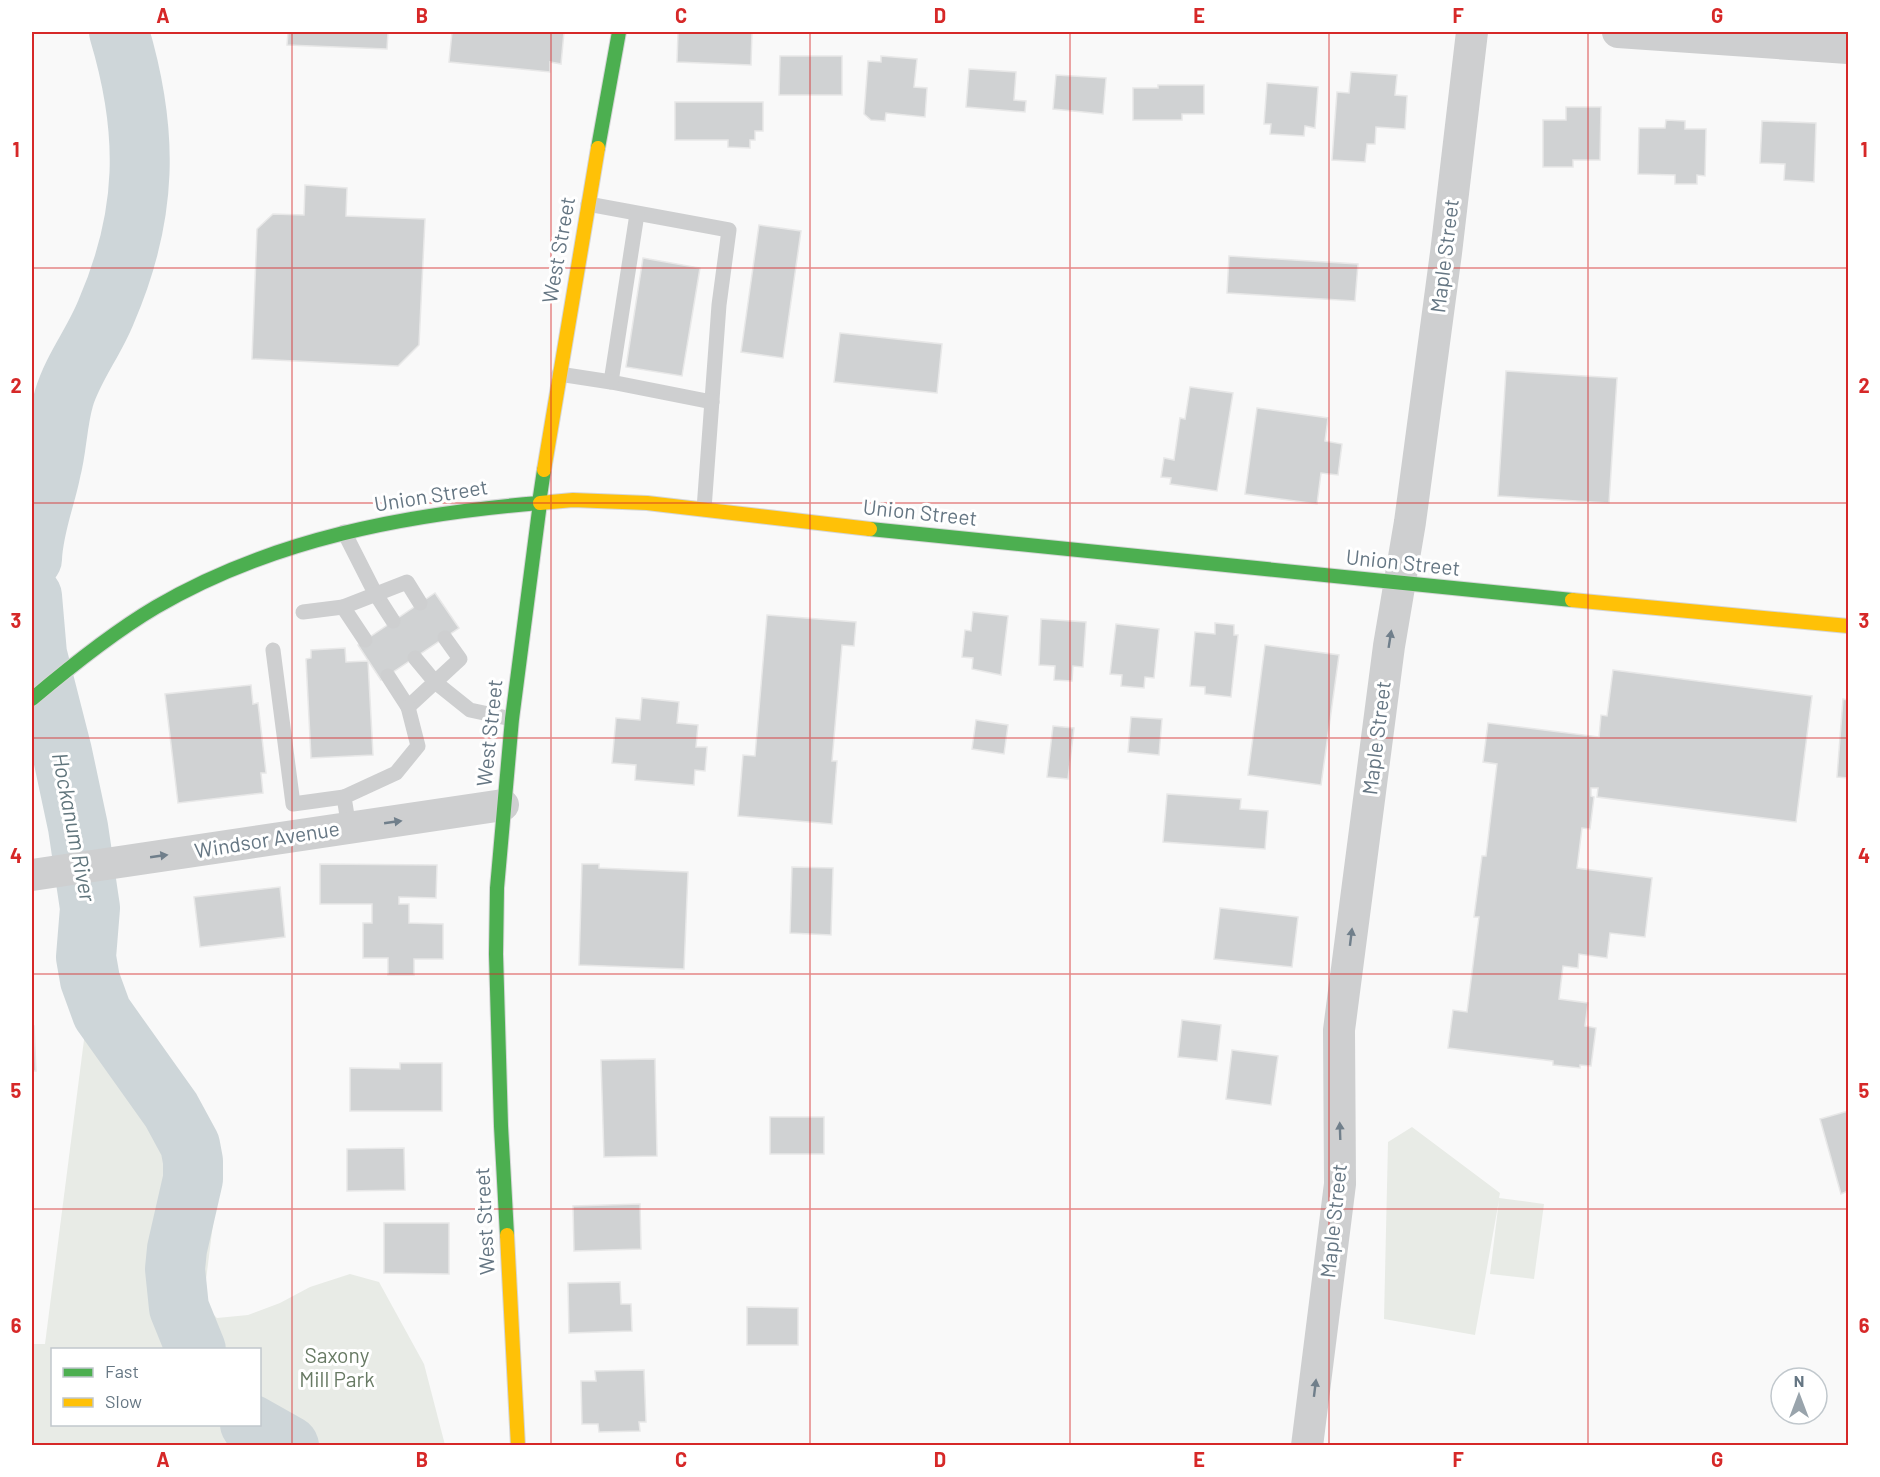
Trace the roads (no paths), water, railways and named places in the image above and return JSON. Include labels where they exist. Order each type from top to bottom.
[{"type":"main road","name":"West Street","points":[[518,1446],[501,1126],[497,888],[512,719],[539,503],[559,374],[619,32]]},
{"type":"main road","name":"Union Street","points":[[32,699],[118,632],[176,596],[242,566],[320,538],[448,513],[539,503],[607,500],[1399,584],[1848,627]]},
{"type":"street","name":"Maple Street","points":[[1307,1446],[1340,1184],[1340,1030],[1389,646],[1410,522],[1430,376],[1472,32]]},
{"type":"street","points":[[1618,32],[1848,48]]},
{"type":"street","name":"Windsor Avenue","points":[[32,875],[503,805]]},
{"type":"lane","points":[[588,204],[729,230],[720,305],[704,509]]},
{"type":"lane","points":[[612,382],[637,214]]},
{"type":"lane","points":[[559,374],[712,402]]},
{"type":"lane","points":[[344,532],[375,593],[393,621]]},
{"type":"lane","points":[[303,612],[343,607],[407,582],[420,603]]},
{"type":"lane","points":[[343,607],[364,640]]},
{"type":"lane","points":[[408,707],[460,659],[445,638]]},
{"type":"lane","points":[[273,650],[293,804],[344,797],[396,773],[418,746],[408,707],[388,676]]},
{"type":"lane","points":[[415,658],[435,682],[470,710],[512,719]]},
{"type":"lane","points":[[344,797],[349,828]]},
{"type":"waterway","name":"Hockanum River","points":[[32,559],[64,398],[101,323],[120,276],[130,241],[136,207],[140,173],[136,104],[119,32]]},
{"type":"waterway","name":"Hockanum River","points":[[32,596],[37,654],[78,827],[90,908],[86,957],[90,980],[102,1013],[171,1110],[190,1145],[193,1179],[177,1249],[175,1269],[179,1308],[195,1348]]},
{"type":"waterway","name":"Hockanum River","points":[[254,1426],[289,1446]]},
{"type":"park label","name":"Saxony Mill Park","points":[[337,1368]]}]
